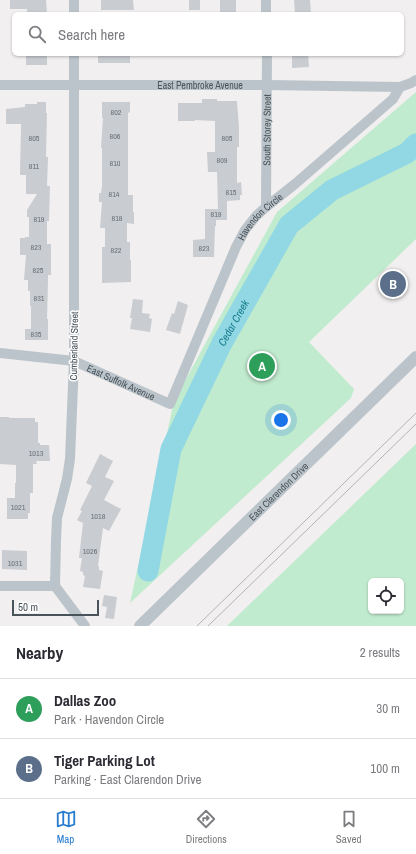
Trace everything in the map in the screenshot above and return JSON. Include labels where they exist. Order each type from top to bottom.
[{"type":"street","points":[[74,0],[74,12]]},
{"type":"street","points":[[266,0],[266,12]]},
{"type":"street","name":"Cumberland Street","points":[[55,586],[57,518],[67,479],[70,459],[74,361],[74,56]]},
{"type":"street","name":"South Storey Street","points":[[266,56],[266,207]]},
{"type":"street","points":[[400,87],[416,80]]},
{"type":"street","name":"East Pembroke Avenue","points":[[0,85],[267,85],[400,87]]},
{"type":"street","name":"Havendon Circle","points":[[170,404],[236,246],[245,230],[256,216],[266,207],[295,184],[393,99],[400,87]]},
{"type":"street","name":"East Suffolk Avenue","points":[[0,353],[74,361],[170,404]]},
{"type":"street","name":"East Clarendon Drive","points":[[140,626],[416,357]]},
{"type":"street","points":[[0,586],[55,586],[84,626]]},
{"type":"green space","points":[[416,92],[416,239],[309,342],[354,389],[351,398],[130,603],[174,401],[277,212]]},
{"type":"green space","points":[[416,444],[416,626],[227,626]]},
{"type":"building","points":[[10,0],[46,0],[47,12],[27,12],[27,9],[10,9]]},
{"type":"building","points":[[101,0],[133,0],[134,10],[101,10]]},
{"type":"building","points":[[189,0],[200,0],[200,10],[189,10]]},
{"type":"building","points":[[220,0],[236,0],[236,12],[220,12]]},
{"type":"building","points":[[294,0],[310,0],[311,12],[295,12]]},
{"type":"building","points":[[26,56],[47,56],[47,65],[26,65]]},
{"type":"building","points":[[98,56],[130,56],[130,63],[98,63]]},
{"type":"building","points":[[292,56],[308,56],[309,67],[292,68]]},
{"type":"building","points":[[202,99],[237,101],[239,147],[237,147],[237,183],[241,182],[242,195],[240,195],[240,200],[227,201],[227,220],[216,220],[214,257],[193,257],[193,240],[205,239],[205,209],[218,209],[217,172],[208,172],[207,152],[215,152],[215,121],[178,121],[178,103],[202,103]]},
{"type":"building","points":[[37,102],[46,102],[47,113],[47,186],[50,186],[47,244],[51,244],[51,275],[48,275],[48,340],[25,340],[25,329],[31,329],[31,306],[30,291],[28,291],[28,280],[24,280],[26,255],[20,255],[20,238],[29,237],[29,217],[27,217],[27,210],[37,194],[26,194],[26,175],[20,175],[21,124],[6,124],[6,109],[25,107],[25,104],[37,104]]},
{"type":"building","points":[[102,102],[130,102],[130,112],[128,113],[128,195],[133,195],[134,224],[127,223],[127,242],[130,242],[131,282],[102,283],[102,247],[105,247],[105,228],[100,228],[102,202],[99,202],[99,193],[101,193],[102,186]]},
{"type":"building","points":[[133,299],[143,300],[142,313],[150,314],[149,318],[152,319],[150,332],[130,329]]},
{"type":"building","points":[[178,301],[188,305],[180,334],[166,330],[172,313],[174,314]]},
{"type":"building","points":[[0,417],[35,418],[35,422],[38,422],[38,443],[40,443],[40,445],[49,445],[50,461],[36,461],[37,464],[33,464],[33,493],[30,493],[30,513],[28,513],[28,519],[7,519],[7,498],[15,498],[16,465],[0,464]]},
{"type":"building","points":[[100,454],[113,461],[105,477],[114,481],[104,500],[121,509],[109,531],[103,528],[98,566],[99,570],[103,571],[100,589],[83,587],[85,576],[83,575],[83,572],[80,571],[82,558],[79,558],[83,523],[77,520],[82,511],[80,510],[92,486],[86,483]]},
{"type":"building","points":[[2,550],[27,551],[27,570],[2,569]]},
{"type":"building","points":[[104,595],[117,597],[114,619],[105,618],[107,607],[102,606]]},
{"type":"waterway","name":"Cedar Creek","points":[[148,571],[171,449],[222,343],[289,225],[332,190],[407,153],[416,144]]},
{"type":"tram line","points":[[197,626],[416,413]]},
{"type":"tram line","points":[[208,626],[416,424]]},
{"type":"place","name":"Tiger Parking Lot","points":[[393,284]]},
{"type":"place","name":"Dallas Zoo","points":[[262,366]]}]
